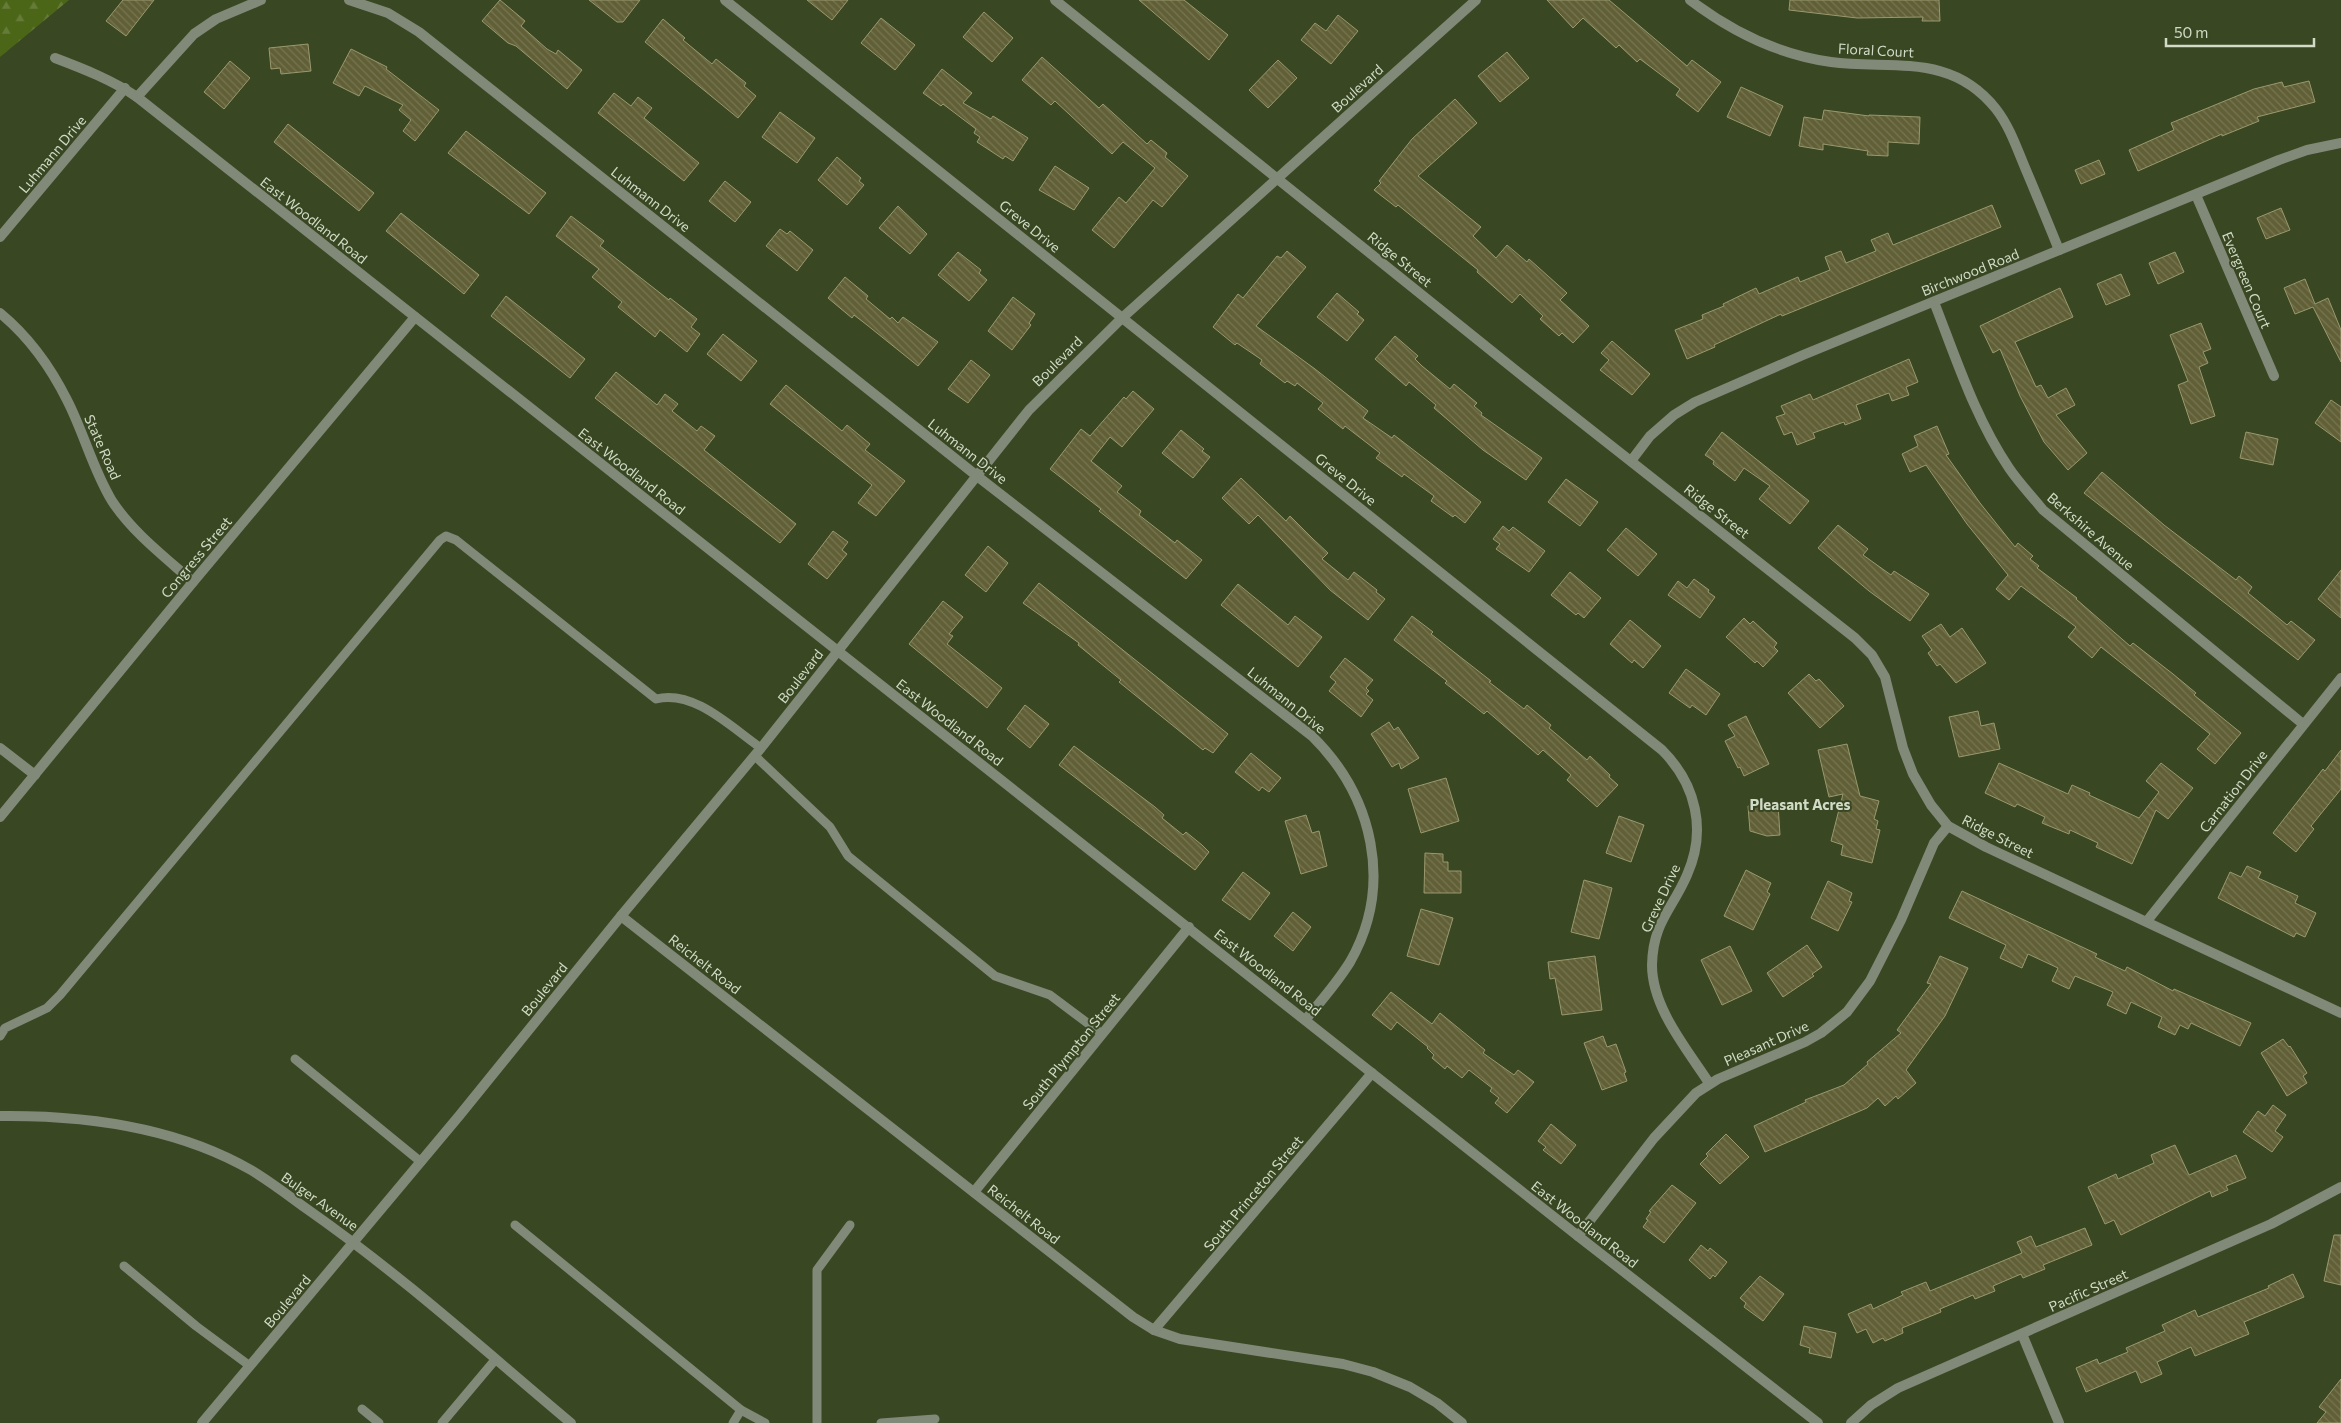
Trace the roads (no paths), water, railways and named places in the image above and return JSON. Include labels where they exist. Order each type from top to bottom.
[{"type":"street","points":[[137,97],[194,34],[216,19],[261,0]]},
{"type":"street","name":"Luhmann Drive","points":[[349,0],[388,13],[419,32],[977,476],[1312,736],[1329,753],[1357,797],[1370,838],[1373,871],[1370,902],[1361,938],[1350,962],[1334,986],[1306,1019]]},
{"type":"street","name":"Greve Drive","points":[[725,0],[1654,744],[1676,764],[1687,782],[1695,804],[1698,825],[1696,849],[1687,876],[1670,905],[1655,938],[1654,980],[1660,1001],[1672,1026],[1709,1083]]},
{"type":"street","name":"Ridge Street","points":[[1055,0],[1855,638],[1872,655],[1885,677],[1903,748],[1913,774],[1931,805],[1948,826],[1986,847],[2341,1013]]},
{"type":"street","name":"Boulevard","points":[[202,1423],[421,1162],[621,916],[758,752],[1046,392],[1122,318],[1476,0]]},
{"type":"street","name":"Floral Court","points":[[1690,0],[1709,15],[1757,41],[1795,54],[1830,62],[1916,65],[1958,77],[1973,86],[1995,108],[2010,132],[2059,250]]},
{"type":"street","name":"East Woodland Road","points":[[55,58],[88,70],[125,88],[137,97],[1306,1019],[1578,1236],[1818,1423]]},
{"type":"street","name":"Luhmann Drive","points":[[0,238],[125,88]]},
{"type":"street","name":"Birchwood Road","points":[[1631,461],[1650,436],[1674,415],[1695,402],[1803,355],[2307,150],[2341,143]]},
{"type":"street","name":"Evergreen Court","points":[[2196,195],[2274,376]]},
{"type":"street","name":"Berkshire Avenue","points":[[1934,302],[1970,394],[1989,433],[2009,469],[2043,510],[2303,724]]},
{"type":"street","name":"State Road","points":[[0,313],[25,337],[50,370],[67,400],[101,478],[116,507],[130,525],[192,582]]},
{"type":"street","name":"Congress Street","points":[[0,817],[192,582],[415,317]]},
{"type":"street","name":"Carnation Drive","points":[[2147,921],[2341,678]]},
{"type":"street","points":[[0,748],[35,775]]},
{"type":"street","name":"Pleasant Drive","points":[[1578,1236],[1654,1138],[1684,1105],[1709,1083],[1804,1042],[1821,1033],[1847,1012],[1870,981],[1901,920],[1934,843],[1948,826]]},
{"type":"street","name":"Reichelt Road","points":[[621,916],[1133,1317],[1154,1330],[1180,1339],[1343,1364],[1373,1372],[1410,1387],[1437,1403],[1462,1423]]},
{"type":"street","name":"South Plympton Street","points":[[974,1192],[1189,928]]},
{"type":"street","name":"South Princeton Street","points":[[1154,1330],[1372,1073]]},
{"type":"street","name":"Bulger Avenue","points":[[0,1116],[68,1117],[118,1124],[166,1136],[214,1153],[252,1170],[354,1242],[571,1423]]},
{"type":"street","name":"Pacific Street","points":[[1851,1423],[1871,1405],[1898,1388],[2271,1224],[2341,1187]]},
{"type":"street","points":[[2022,1334],[2059,1423]]},
{"type":"lane","points":[[0,1036],[5,1028],[46,1008],[60,995],[440,540],[446,536],[456,540],[656,699],[671,697],[692,702],[758,752],[830,827],[848,856],[995,976],[1050,995],[1102,1034]]},
{"type":"lane","points":[[295,1059],[421,1162]]},
{"type":"lane","points":[[515,1225],[741,1410],[765,1423]]},
{"type":"lane","points":[[817,1423],[817,1270],[850,1225]]},
{"type":"lane","points":[[124,1266],[196,1326],[250,1366]]},
{"type":"lane","points":[[442,1423],[495,1360]]},
{"type":"lane","points":[[362,1409],[378,1423]]},
{"type":"lane","points":[[733,1423],[741,1410]]},
{"type":"lane","points":[[881,1423],[935,1419]]},
{"type":"district","name":"Pleasant Acres","points":[[1800,804]]}]
